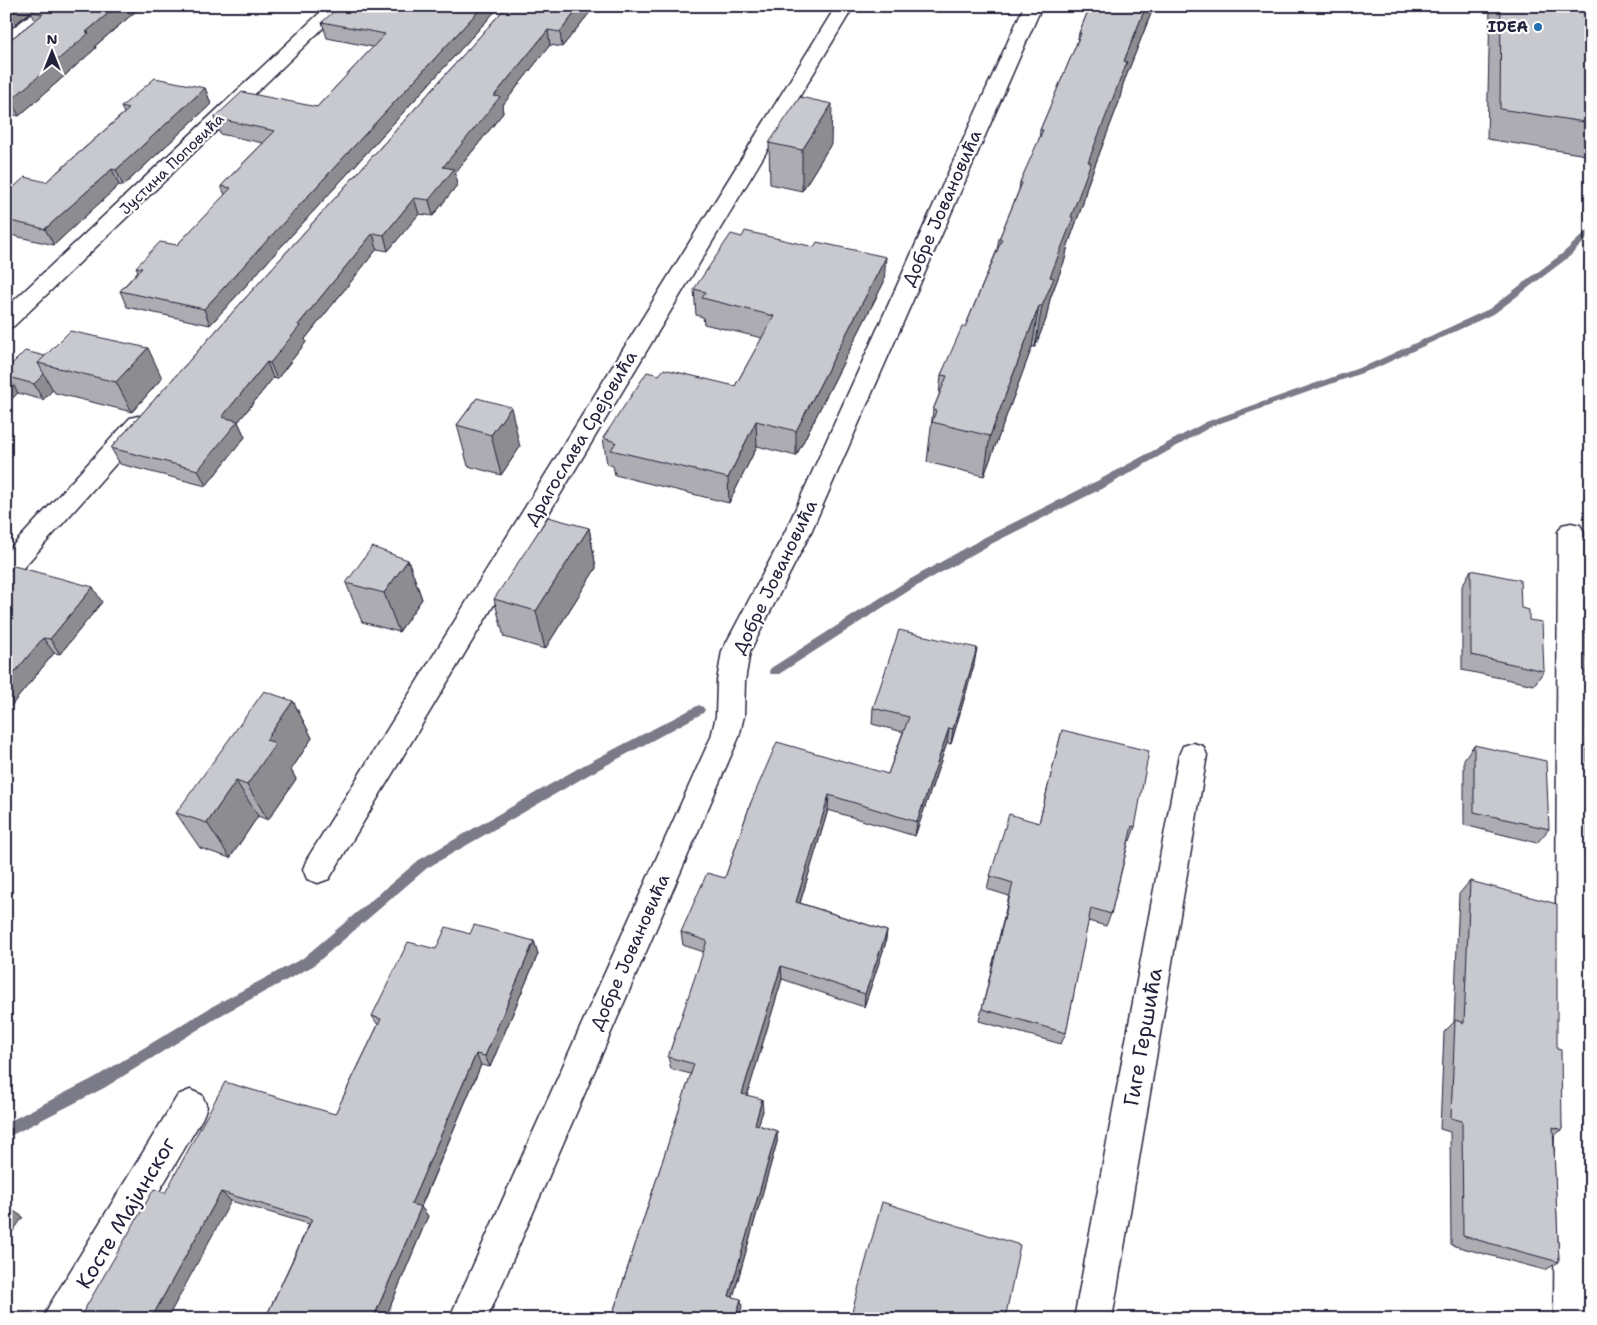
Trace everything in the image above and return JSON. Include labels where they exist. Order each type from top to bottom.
[{"type":"street","points":[[6,42],[53,6]]},
{"type":"street","name":"Јустина Поповића","points":[[6,321],[337,6]]},
{"type":"street","name":"Драгослава Срејовића","points":[[318,869],[845,6]]},
{"type":"street","name":"Добре Јовановића","points":[[468,1319],[725,737],[730,716],[731,681],[736,651],[798,532],[1032,6]]},
{"type":"street","points":[[6,570],[153,407]]},
{"type":"street","points":[[1571,532],[1573,1319]]},
{"type":"street","name":"Гиге Гершића","points":[[1093,1319],[1193,755]]},
{"type":"street","name":"Косте Мајинског","points":[[62,1319],[190,1107]]},
{"type":"building","points":[[38,6],[117,6],[86,32],[89,33],[11,100],[6,99],[6,43],[43,14],[31,12]]},
{"type":"building","points":[[340,6],[483,6],[204,309],[120,291],[142,268],[136,267],[160,242],[177,245],[231,188],[221,186],[275,131],[214,118],[242,92],[317,107],[385,34],[322,22]]},
{"type":"building","points":[[507,6],[580,6],[560,32],[548,30],[494,96],[500,97],[443,167],[454,169],[429,200],[414,198],[384,235],[373,233],[298,325],[300,326],[270,363],[267,362],[222,417],[238,421],[198,470],[111,448]]},
{"type":"building","points":[[1090,6],[1146,6],[1124,61],[1127,62],[1088,162],[1091,162],[1071,217],[1073,218],[1050,277],[1054,278],[1042,306],[1039,306],[990,436],[932,422],[936,411],[933,410],[947,376],[941,375],[962,327],[965,327],[1002,239],[999,239],[1022,183],[1020,182],[1043,130],[1040,130],[1081,33],[1079,33]]},
{"type":"building","points":[[1501,6],[1591,6],[1591,123],[1500,109]]},
{"type":"building","points":[[155,78],[205,88],[116,170],[112,169],[45,229],[6,220],[6,194],[25,177],[46,182],[129,109],[121,107]]},
{"type":"building","points":[[800,97],[832,104],[802,150],[769,143]]},
{"type":"building","points":[[745,231],[814,247],[817,242],[886,257],[796,431],[756,421],[728,478],[611,450],[616,442],[603,438],[647,372],[659,375],[664,369],[735,386],[774,316],[702,298],[706,292],[694,289],[731,234],[742,237]]},
{"type":"building","points":[[70,331],[148,348],[116,382],[38,363]]},
{"type":"building","points":[[25,351],[45,356],[38,363],[44,374],[34,384],[9,377],[6,380],[6,363],[11,365]]},
{"type":"building","points":[[477,398],[511,407],[491,435],[457,425]]},
{"type":"building","points":[[548,517],[589,528],[536,611],[494,599]]},
{"type":"building","points":[[372,547],[408,560],[384,593],[346,583]]},
{"type":"building","points":[[14,566],[93,587],[50,639],[43,638],[6,683],[6,574]]},
{"type":"building","points":[[1471,570],[1520,580],[1521,608],[1529,610],[1529,620],[1542,622],[1544,671],[1471,655]]},
{"type":"building","points":[[899,630],[977,648],[953,729],[949,728],[917,822],[829,795],[796,902],[887,931],[865,994],[781,966],[742,1094],[762,1099],[755,1124],[777,1131],[729,1296],[741,1299],[735,1319],[611,1319],[694,1064],[668,1057],[707,941],[681,932],[707,873],[725,878],[751,802],[777,742],[888,774],[909,717],[873,708]]},
{"type":"building","points":[[264,691],[293,701],[266,740],[276,743],[247,785],[236,781],[207,823],[176,813]]},
{"type":"building","points":[[1062,730],[1149,751],[1135,827],[1132,826],[1111,914],[1091,908],[1066,1033],[982,1009],[1013,883],[990,876],[1009,814],[1039,823]]},
{"type":"building","points":[[1474,745],[1546,761],[1549,829],[1474,812]]},
{"type":"building","points":[[1470,881],[1557,904],[1557,1049],[1561,1050],[1562,1130],[1553,1127],[1559,1262],[1463,1236],[1462,1121],[1451,1118],[1455,1020],[1464,1023]]},
{"type":"building","points":[[474,925],[534,941],[485,1056],[476,1054],[411,1204],[421,1207],[373,1319],[265,1319],[312,1219],[221,1192],[152,1317],[158,1319],[79,1319],[154,1189],[165,1193],[225,1082],[335,1114],[381,1019],[372,1016],[408,942],[436,949],[446,927],[470,934]]},
{"type":"building","points":[[882,1202],[1020,1245],[1005,1319],[850,1319]]},
{"type":"waterway","points":[[775,671],[906,587],[989,540],[1103,483],[1209,424],[1373,366],[1492,311],[1566,255],[1591,230]]},
{"type":"waterway","points":[[6,1131],[99,1083],[218,1010],[308,962],[423,864],[586,770],[699,710]]},
{"type":"place","name":"IDEA","points":[[1538,27]]}]
